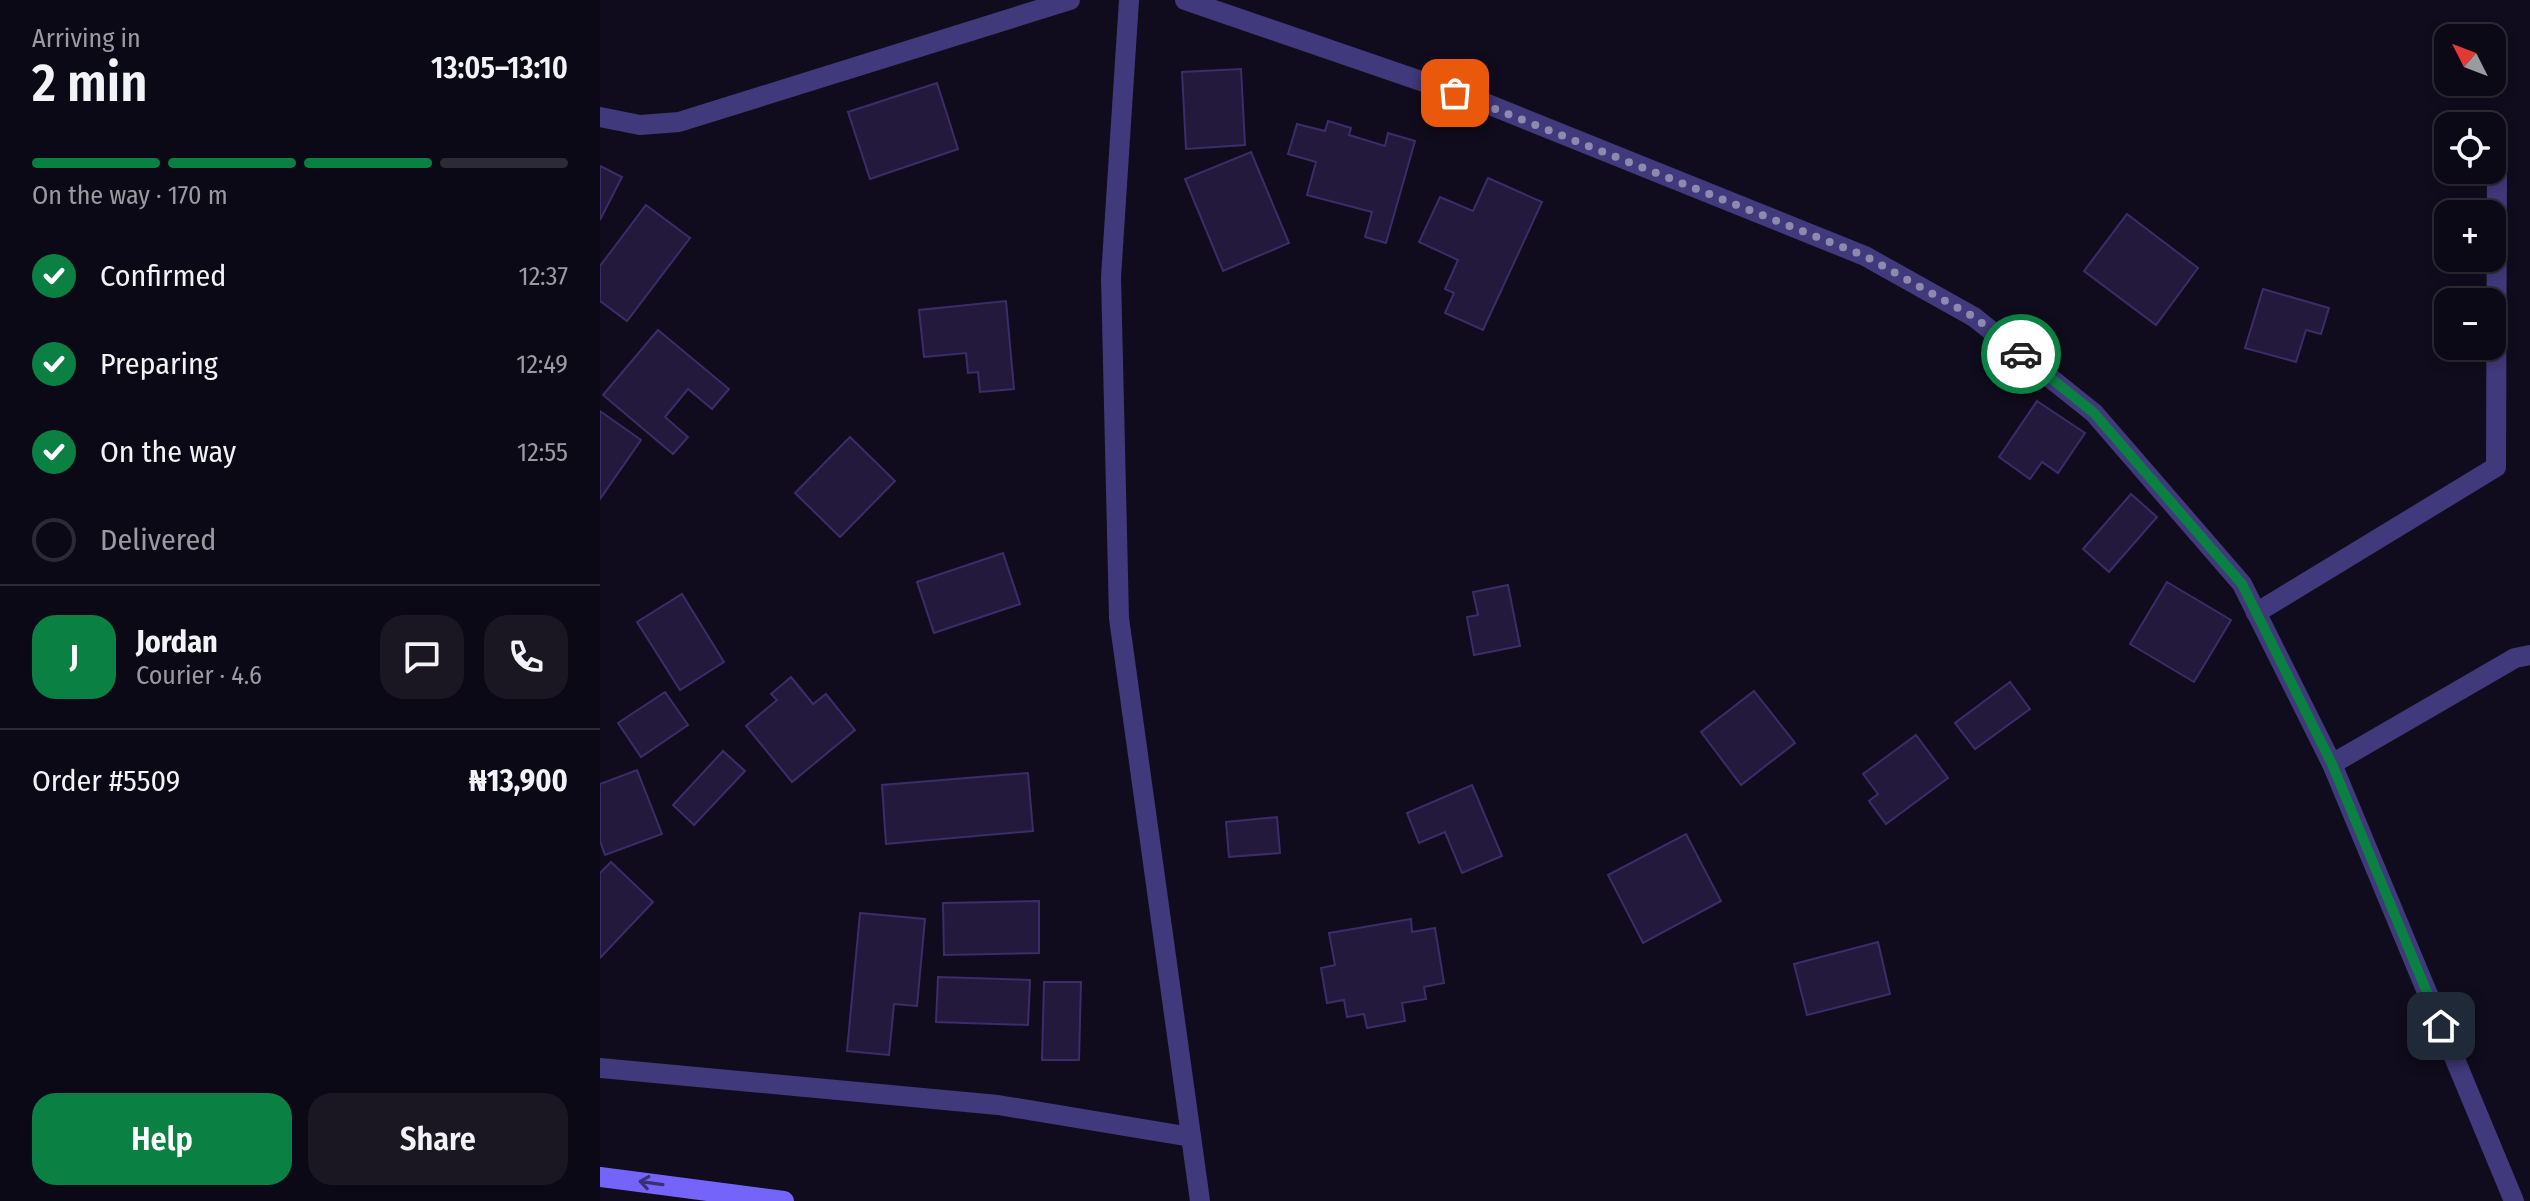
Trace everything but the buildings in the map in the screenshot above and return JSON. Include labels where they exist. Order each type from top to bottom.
[{"type":"main road","points":[[600,1177],[784,1201]]},
{"type":"street","points":[[600,117],[640,125],[679,122],[1070,0]]},
{"type":"street","points":[[1129,0],[1111,277],[1119,618],[1200,1201]]},
{"type":"street","points":[[1185,0],[1500,109],[1865,256],[1974,317],[2094,413],[2242,584],[2332,764],[2514,1201]]},
{"type":"street","points":[[2256,613],[2496,467],[2497,184]]},
{"type":"street","points":[[2332,764],[2515,658],[2530,655]]},
{"type":"street","points":[[600,1068],[998,1105],[1191,1137]]},
{"type":"way so far","points":[[1455,93],[1865,256],[1974,317],[2021,354]]},
{"type":"route","points":[[2021,354],[2094,413],[2242,584],[2332,764],[2441,1026]]}]
